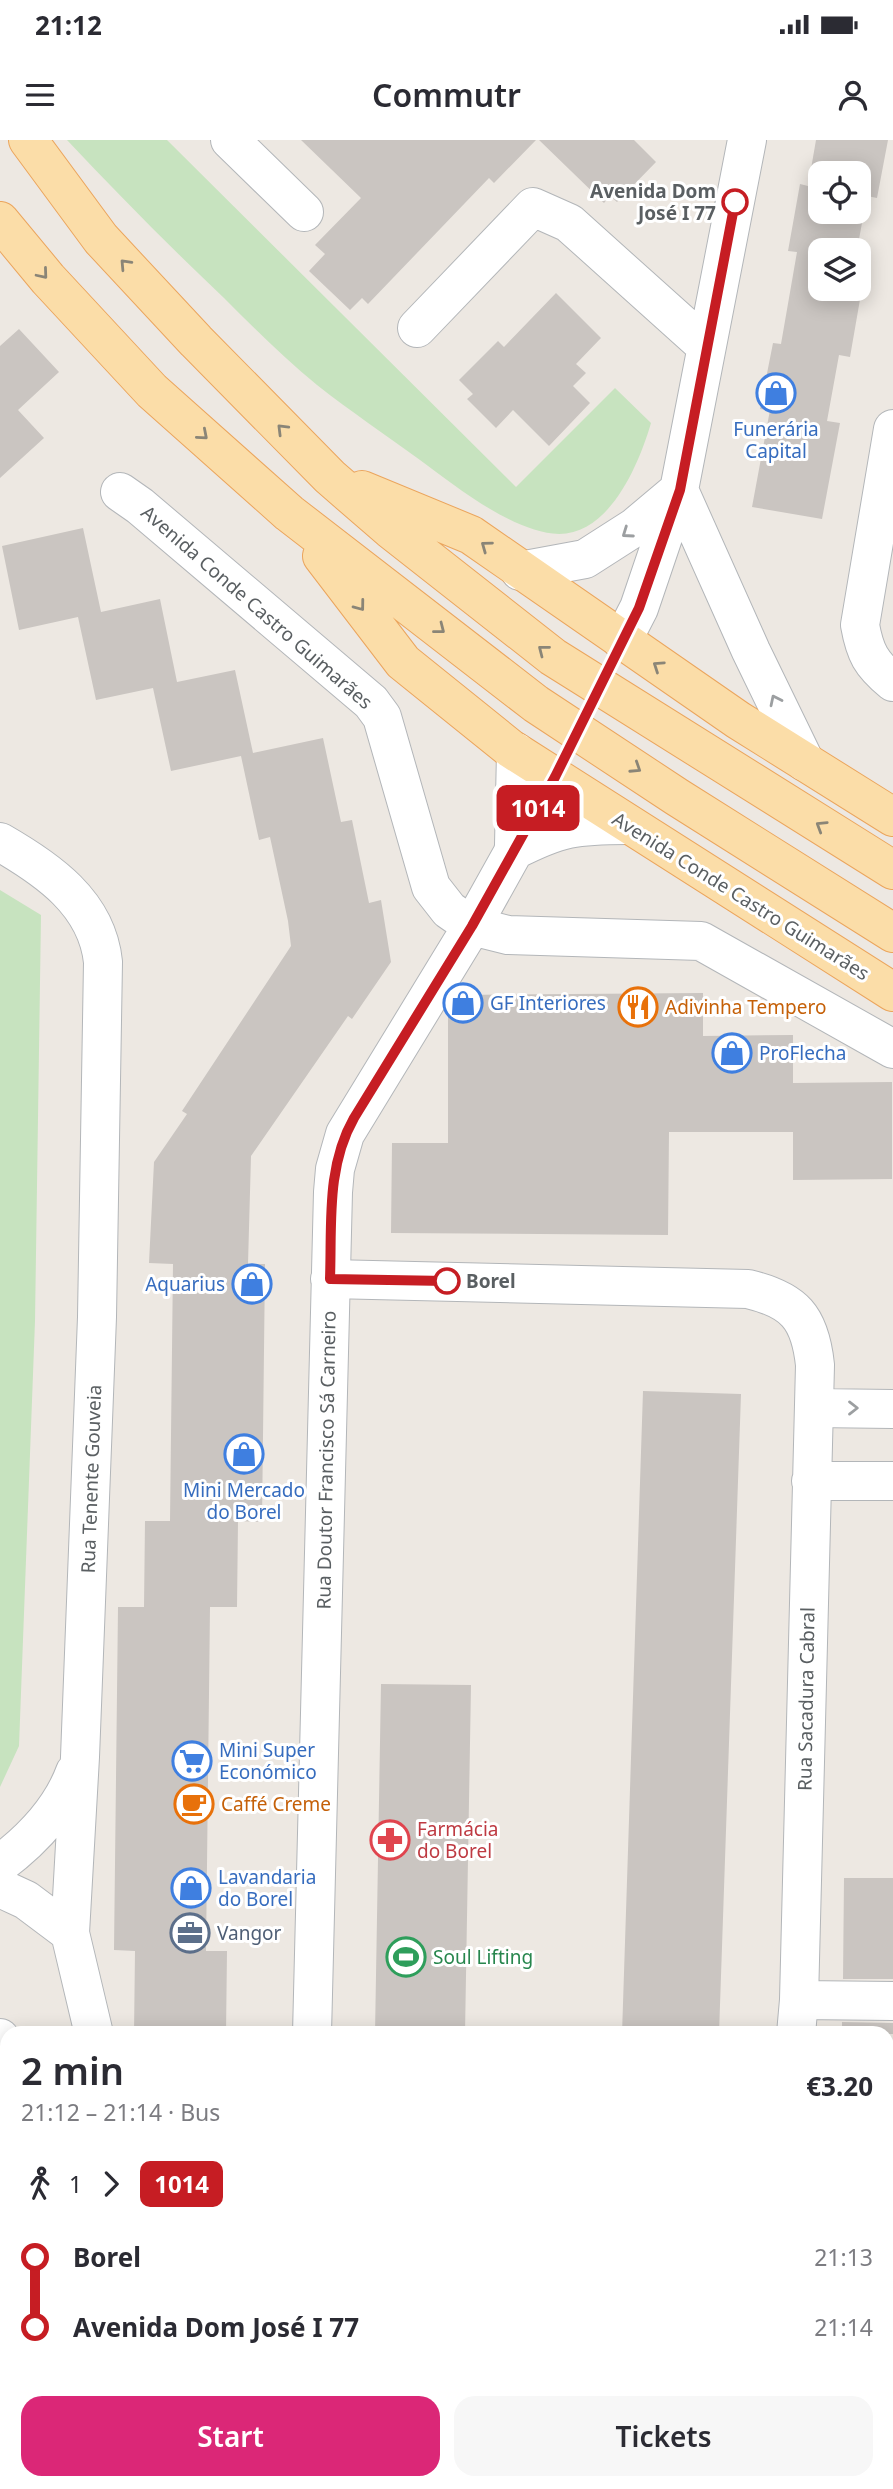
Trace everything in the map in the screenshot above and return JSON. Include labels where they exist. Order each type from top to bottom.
[{"type":"main road","points":[[28,140],[101,239],[196,341],[330,477],[390,529],[542,649],[893,870]]},
{"type":"main road","name":"Avenida Conde Castro Guimarães","points":[[0,221],[48,279],[152,391],[289,513],[536,704],[677,797],[893,933]]},
{"type":"main road","points":[[330,477],[471,536],[738,720],[893,817]]},
{"type":"main road","name":"Avenida Conde Castro Guimarães","points":[[289,513],[403,662],[516,752],[893,992]]},
{"type":"main road","points":[[555,777],[622,641]]},
{"type":"street","points":[[230,140],[304,212]]},
{"type":"street","points":[[622,641],[639,608],[680,490],[747,140]]},
{"type":"street","points":[[417,327],[533,207],[569,223],[706,346]]},
{"type":"street","points":[[893,429],[860,625],[865,652],[893,682]]},
{"type":"street","points":[[520,571],[585,559],[635,527],[680,490]]},
{"type":"street","points":[[680,490],[751,650],[805,761]]},
{"type":"street","name":"Avenida Conde Castro Guimarães","points":[[120,492],[371,702],[382,717],[431,887],[449,910],[472,926],[508,935],[701,941],[893,1049]]},
{"type":"street","name":"Rua Doutor Francisco Sá Carneiro","points":[[513,851],[516,752]]},
{"type":"street","name":"Rua Doutor Francisco Sá Carneiro","points":[[312,2026],[335,1169],[345,1134],[472,926],[555,777]]},
{"type":"street","points":[[513,851],[563,829],[587,825],[627,825]]},
{"type":"street","name":"Rua Tenente Gouveia","points":[[0,842],[47,871],[74,897],[93,924],[102,949],[103,1067],[97,1317],[80,1757],[70,1933],[92,2026]]},
{"type":"street","name":"Rua Sacadura Cabral","points":[[330,1279],[748,1289],[770,1294],[794,1309],[803,1320],[808,1330],[815,1365],[797,2017]]},
{"type":"street","points":[[814,1408],[893,1409]]},
{"type":"street","points":[[811,1481],[893,1481]]},
{"type":"street","points":[[0,1864],[36,1833],[54,1810],[68,1789],[80,1757]]},
{"type":"street","points":[[0,1888],[26,1900],[70,1933]]},
{"type":"street","points":[[797,2017],[893,2001]]},
{"type":"green space","points":[[67,140],[167,140],[516,487],[615,388],[651,423],[639,458],[620,494],[593,522],[577,531],[559,534],[523,526],[486,506],[355,414],[305,375],[164,240]]},
{"type":"green space","points":[[0,890],[41,915],[35,1321],[19,1746],[0,1787]]},
{"type":"building","points":[[301,140],[536,140],[494,183],[489,178],[368,304],[362,298],[350,310],[309,271],[325,254],[315,245],[361,198]]},
{"type":"building","points":[[539,140],[634,140],[656,162],[617,202],[610,196],[604,203]]},
{"type":"building","points":[[816,140],[888,140],[877,198],[871,197],[871,161],[812,161]]},
{"type":"building","points":[[800,184],[808,186],[808,224],[862,224],[859,238],[808,238],[808,301],[860,301],[850,357],[839,355],[827,421],[840,423],[822,519],[752,507],[770,410],[760,409],[773,343],[781,344],[797,252],[788,251]]},
{"type":"building","points":[[556,293],[601,338],[576,364],[586,373],[573,386],[590,403],[549,446],[513,410],[496,428],[467,399],[473,394],[459,380],[498,341],[504,347]]},
{"type":"building","points":[[19,329],[59,372],[18,410],[44,438],[0,478],[0,346]]},
{"type":"building","points":[[83,528],[101,612],[160,599],[177,682],[235,670],[253,753],[323,738],[341,822],[352,820],[369,903],[381,900],[391,962],[352,1019],[348,1016],[251,1156],[248,1264],[265,1264],[262,1522],[238,1521],[237,1607],[210,1607],[206,1951],[227,1951],[226,2026],[134,2026],[135,1951],[114,1950],[118,1607],[144,1607],[145,1521],[170,1521],[173,1264],[149,1263],[154,1162],[187,1114],[182,1111],[291,946],[288,921],[270,837],[259,840],[241,756],[171,771],[153,688],[96,700],[78,617],[19,630],[2,546]]},
{"type":"building","points":[[703,993],[703,1036],[793,1035],[793,1083],[892,1082],[892,1179],[793,1180],[793,1132],[669,1132],[668,1235],[391,1233],[392,1143],[448,1143],[448,1007],[456,995]]},
{"type":"building","points":[[643,1391],[741,1394],[719,2026],[622,2026]]},
{"type":"building","points":[[381,1684],[471,1685],[465,2026],[375,2026]]},
{"type":"building","points":[[844,1878],[893,1878],[893,1979],[843,1979]]},
{"type":"building","points":[[842,2022],[893,2023],[893,2026],[842,2026]]},
{"type":"bus line","name":"1014","points":[[447,1281],[330,1279],[333,1192],[339,1150],[354,1118],[472,926],[555,777],[639,608],[680,490],[735,202]]},
{"type":"place","name":"Avenida Dom José I 77","points":[[735,202]]},
{"type":"place","name":"Funerária Capital","points":[[776,393]]},
{"type":"place","name":"GF Interiores","points":[[463,1003]]},
{"type":"place","name":"Adivinha Tempero","points":[[638,1007]]},
{"type":"place","name":"ProFlecha","points":[[732,1053]]},
{"type":"place","name":"Borel","points":[[447,1281]]},
{"type":"place","name":"Aquarius","points":[[252,1284]]},
{"type":"place","name":"Mini Mercado do Borel","points":[[244,1454]]},
{"type":"place","name":"Mini Super Económico","points":[[192,1761]]},
{"type":"place","name":"Caffé Creme","points":[[194,1804]]},
{"type":"place","name":"Farmácia do Borel","points":[[390,1840]]},
{"type":"place","name":"Lavandaria do Borel","points":[[191,1888]]},
{"type":"place","name":"Vangor","points":[[190,1933]]},
{"type":"place","name":"Soul Lifting","points":[[406,1957]]}]
